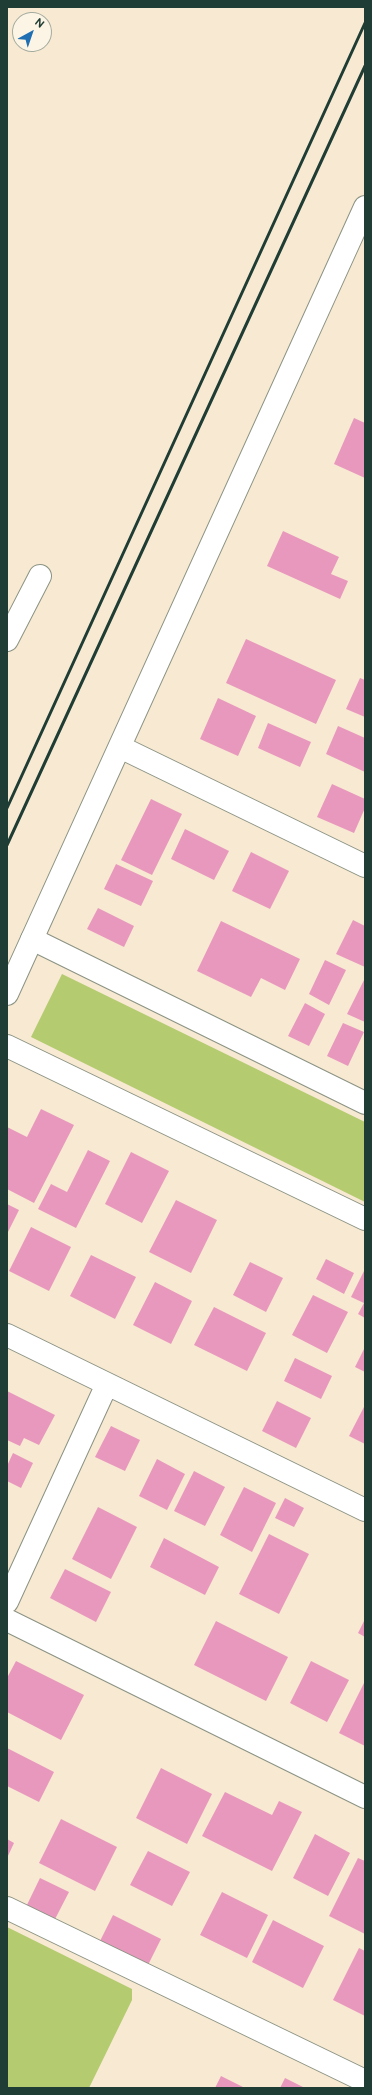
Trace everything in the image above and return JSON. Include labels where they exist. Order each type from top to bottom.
[{"type":"street","points":[[7,994],[365,207]]},
{"type":"street","points":[[7,640],[40,576]]},
{"type":"street","points":[[120,747],[365,866]]},
{"type":"street","points":[[32,938],[365,1104]]},
{"type":"street","points":[[7,1046],[365,1219]]},
{"type":"street","points":[[7,1335],[365,1510]]},
{"type":"street","points":[[7,1602],[107,1384]]},
{"type":"street","points":[[7,1620],[365,1797]]},
{"type":"street","points":[[7,1908],[365,2081]]},
{"type":"green space","points":[[62,974],[365,1122],[365,1202],[31,1037]]},
{"type":"green space","points":[[7,1927],[132,1989],[132,2000],[89,2088],[7,2088]]},
{"type":"building","points":[[354,418],[365,423],[365,478],[334,464]]},
{"type":"building","points":[[283,531],[339,557],[331,574],[348,581],[340,599],[267,566]]},
{"type":"building","points":[[246,639],[336,680],[316,724],[226,683]]},
{"type":"building","points":[[360,678],[365,680],[365,717],[346,709]]},
{"type":"building","points":[[218,698],[256,716],[238,756],[200,739]]},
{"type":"building","points":[[268,723],[311,742],[300,767],[258,748]]},
{"type":"building","points":[[338,726],[365,738],[365,772],[326,754]]},
{"type":"building","points":[[332,784],[365,799],[365,808],[354,833],[317,817]]},
{"type":"building","points":[[151,799],[182,814],[152,875],[121,860]]},
{"type":"building","points":[[185,829],[229,851],[214,880],[171,859]]},
{"type":"building","points":[[251,852],[289,871],[270,909],[232,891]]},
{"type":"building","points":[[116,864],[153,881],[141,906],[104,889]]},
{"type":"building","points":[[98,908],[134,926],[124,947],[87,929]]},
{"type":"building","points":[[353,920],[365,926],[365,967],[336,954]]},
{"type":"building","points":[[221,921],[300,959],[285,990],[261,978],[251,997],[197,971]]},
{"type":"building","points":[[325,960],[346,970],[329,1005],[309,994]]},
{"type":"building","points":[[365,978],[365,1022],[347,1014]]},
{"type":"building","points":[[305,1003],[325,1014],[309,1046],[288,1036]]},
{"type":"building","points":[[343,1023],[364,1032],[348,1066],[327,1056]]},
{"type":"building","points":[[41,1109],[74,1125],[34,1203],[7,1189],[7,1127],[27,1137]]},
{"type":"building","points":[[88,1150],[110,1161],[76,1228],[38,1209],[51,1184],[67,1192]]},
{"type":"building","points":[[131,1152],[169,1171],[142,1223],[105,1204]]},
{"type":"building","points":[[176,1200],[217,1220],[191,1273],[149,1252]]},
{"type":"building","points":[[7,1204],[19,1210],[7,1234]]},
{"type":"building","points":[[31,1227],[71,1247],[49,1291],[9,1271]]},
{"type":"building","points":[[91,1255],[136,1277],[115,1319],[70,1296]]},
{"type":"building","points":[[326,1259],[354,1273],[344,1294],[316,1279]]},
{"type":"building","points":[[250,1262],[283,1278],[266,1312],[233,1295]]},
{"type":"building","points":[[365,1269],[365,1318],[358,1314],[364,1303],[351,1297]]},
{"type":"building","points":[[155,1282],[192,1301],[171,1344],[133,1325]]},
{"type":"building","points":[[313,1295],[348,1312],[327,1353],[292,1335]]},
{"type":"building","points":[[214,1307],[266,1333],[247,1371],[194,1345]]},
{"type":"building","points":[[365,1347],[365,1372],[355,1367]]},
{"type":"building","points":[[295,1358],[332,1376],[321,1399],[284,1381]]},
{"type":"building","points":[[7,1391],[55,1415],[39,1445],[24,1438],[20,1446],[7,1440]]},
{"type":"building","points":[[277,1401],[311,1418],[296,1448],[262,1431]]},
{"type":"building","points":[[365,1405],[365,1444],[349,1436]]},
{"type":"building","points":[[111,1426],[140,1440],[125,1471],[95,1457]]},
{"type":"building","points":[[13,1453],[33,1463],[21,1488],[7,1481],[7,1466]]},
{"type":"building","points":[[157,1459],[185,1474],[167,1510],[139,1496]]},
{"type":"building","points":[[194,1471],[225,1487],[205,1526],[174,1511]]},
{"type":"building","points":[[244,1487],[276,1503],[252,1552],[220,1535]]},
{"type":"building","points":[[285,1498],[304,1508],[294,1527],[275,1518]]},
{"type":"building","points":[[98,1507],[137,1527],[111,1579],[72,1559]]},
{"type":"building","points":[[269,1534],[309,1554],[279,1614],[239,1594]]},
{"type":"building","points":[[164,1538],[219,1567],[205,1595],[150,1567]]},
{"type":"building","points":[[65,1569],[111,1592],[96,1622],[50,1598]]},
{"type":"building","points":[[365,1619],[365,1637],[358,1633]]},
{"type":"building","points":[[216,1621],[288,1657],[266,1701],[194,1665]]},
{"type":"building","points":[[16,1661],[84,1695],[61,1740],[7,1712],[7,1678]]},
{"type":"building","points":[[311,1661],[349,1680],[327,1722],[290,1703]]},
{"type":"building","points":[[364,1683],[365,1684],[365,1746],[339,1733]]},
{"type":"building","points":[[7,1748],[54,1772],[39,1802],[7,1786]]},
{"type":"building","points":[[161,1768],[212,1794],[187,1844],[136,1818]]},
{"type":"building","points":[[225,1792],[272,1815],[279,1801],[302,1812],[272,1871],[202,1836]]},
{"type":"building","points":[[61,1819],[117,1847],[95,1891],[39,1863]]},
{"type":"building","points":[[315,1834],[350,1853],[328,1896],[293,1878]]},
{"type":"building","points":[[7,1839],[14,1843],[7,1858]]},
{"type":"building","points":[[148,1851],[190,1872],[172,1906],[130,1885]]},
{"type":"building","points":[[358,1858],[365,1861],[365,1934],[329,1916]]},
{"type":"building","points":[[40,1878],[69,1892],[53,1923],[25,1909]]},
{"type":"building","points":[[222,1892],[268,1915],[247,1958],[200,1935]]},
{"type":"building","points":[[113,1915],[161,1939],[147,1967],[99,1943]]},
{"type":"building","points":[[273,1920],[324,1946],[303,1988],[252,1962]]},
{"type":"building","points":[[359,1948],[365,1951],[365,2016],[333,2000]]},
{"type":"building","points":[[221,2076],[245,2088],[215,2088]]},
{"type":"building","points":[[285,2078],[305,2088],[280,2088]]},
{"type":"railway","points":[[7,808],[365,23]]},
{"type":"railway","points":[[7,845],[365,66]]}]
